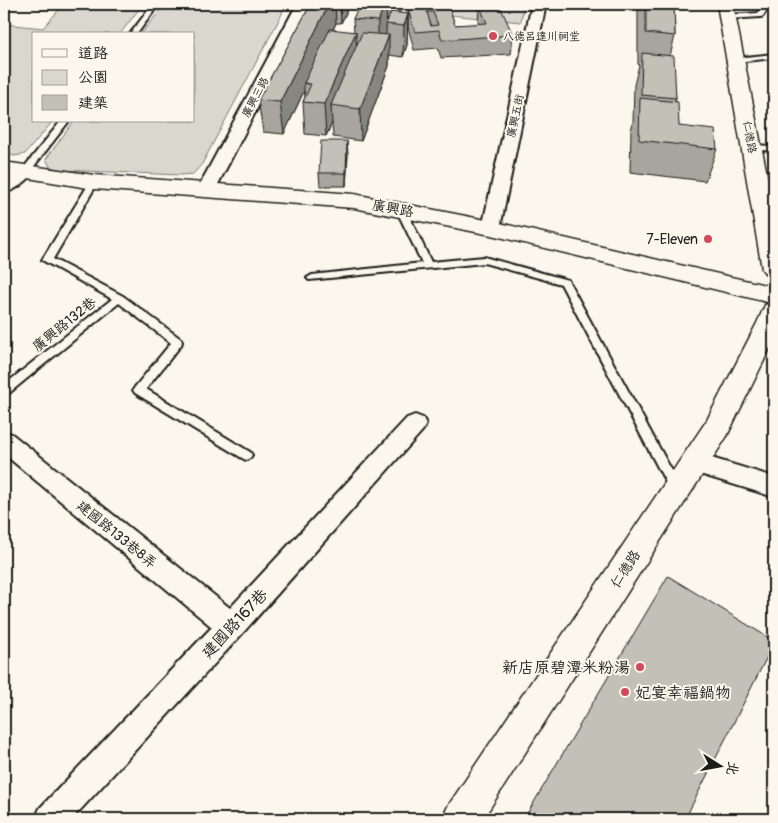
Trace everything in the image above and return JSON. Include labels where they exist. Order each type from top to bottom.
[{"type":"street","name":"廣興三路","points":[[206,190],[298,4]]},
{"type":"street","name":"廣興五街","points":[[491,228],[539,4]]},
{"type":"street","name":"仁德路","points":[[726,10],[774,269]]},
{"type":"street","name":"廣興路","points":[[14,170],[94,182],[354,201],[491,228],[774,295]]},
{"type":"street","points":[[4,188],[14,170]]},
{"type":"street","name":"仁德路","points":[[461,819],[717,428],[770,323],[774,311]]},
{"type":"street","name":"建國路167巷","points":[[52,819],[415,424]]},
{"type":"street","name":"建國路133巷8弄","points":[[4,441],[231,626]]},
{"type":"street","points":[[695,463],[774,487]]},
{"type":"lane","points":[[135,32],[156,4]]},
{"type":"lane","points":[[726,10],[761,15],[764,8],[774,8]]},
{"type":"lane","points":[[735,60],[774,56]]},
{"type":"lane","points":[[14,170],[64,122]]},
{"type":"lane","points":[[752,147],[774,149]]},
{"type":"lane","points":[[94,182],[47,260],[119,298],[177,342],[139,390],[246,455]]},
{"type":"lane","points":[[401,209],[428,266]]},
{"type":"lane","points":[[312,278],[484,260],[565,282],[676,491]]},
{"type":"lane","name":"廣興路132巷","points":[[4,391],[119,298]]},
{"type":"green space","points":[[64,4],[143,4],[122,32],[32,32],[32,122],[52,122],[25,154],[14,156],[4,153],[4,24],[43,28]]},
{"type":"green space","points":[[165,4],[236,4],[279,8],[283,12],[202,164],[193,174],[61,170],[50,167],[46,159],[73,122],[195,122],[195,32],[143,32]]},
{"type":"green space","points":[[436,4],[524,4],[521,22],[450,15]]},
{"type":"building","points":[[311,4],[329,4],[280,102],[258,100]]},
{"type":"building","points":[[360,4],[385,4],[378,21],[353,19]]},
{"type":"building","points":[[499,4],[513,35],[442,40],[439,30],[415,32],[408,9],[449,7],[455,25],[487,23],[479,5]],"holes":[[[427,12],[433,12],[438,25],[431,26]]]},
{"type":"building","points":[[646,4],[674,4],[675,36],[646,33]]},
{"type":"building","points":[[391,12],[408,14],[404,26],[386,24]]},
{"type":"building","points":[[330,29],[356,32],[324,104],[303,102],[311,84],[304,83]]},
{"type":"building","points":[[362,33],[389,35],[360,109],[331,105]]},
{"type":"building","points":[[642,53],[674,56],[676,98],[641,95]]},
{"type":"building","points":[[640,98],[678,102],[679,126],[715,130],[717,149],[639,140]]},
{"type":"building","points":[[321,141],[347,141],[346,173],[319,173]]},
{"type":"building","points":[[668,576],[774,641],[685,819],[524,819]]},
{"type":"place","name":"八德呂達川祠堂","points":[[493,36]]},
{"type":"place","name":"7-Eleven","points":[[708,239]]},
{"type":"place","name":"新店原碧潭米粉湯","points":[[640,667]]},
{"type":"place","name":"妃宴幸福鍋物","points":[[625,692]]}]
